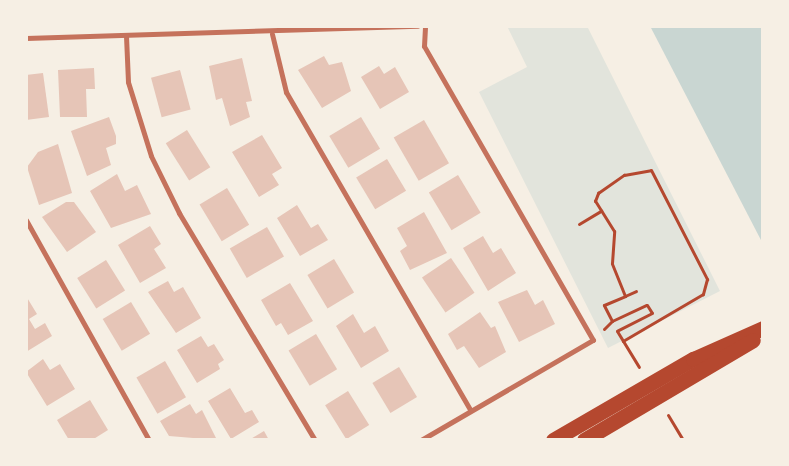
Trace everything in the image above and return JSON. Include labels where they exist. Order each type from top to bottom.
[{"type":"highway","points":[[553,440],[693,359],[763,328]]},
{"type":"highway","points":[[584,440],[699,376],[763,334]]},
{"type":"street","points":[[26,38],[272,34],[418,26]]},
{"type":"street","points":[[421,440],[592,340],[424,46],[425,26]]},
{"type":"street","points":[[272,34],[286,92],[470,410]]},
{"type":"street","points":[[126,36],[128,82],[151,156],[179,213],[315,440]]},
{"type":"street","points":[[26,220],[149,440]]},
{"type":"path","points":[[623,341],[704,294],[706,279],[651,170],[624,175],[598,193],[595,201],[614,231],[613,271],[625,296]]},
{"type":"path","points":[[579,224],[601,211]]},
{"type":"path","points":[[612,321],[604,305],[636,291]]},
{"type":"path","points":[[592,340],[612,321],[647,306],[652,313],[617,331]]},
{"type":"shaded area","points":[[507,26],[587,26],[720,291],[608,348],[479,92],[527,67]]},
{"type":"shaded area","points":[[650,26],[763,26],[763,244]]},
{"type":"building","points":[[324,56],[329,65],[342,62],[351,91],[322,108],[298,70]]},
{"type":"building","points":[[242,58],[252,101],[246,102],[250,117],[230,126],[222,98],[216,100],[209,66]]},
{"type":"building","points":[[379,66],[384,74],[395,67],[409,92],[380,109],[361,77]]},
{"type":"building","points":[[94,68],[95,89],[86,89],[87,117],[60,117],[58,70]]},
{"type":"building","points":[[180,70],[191,110],[162,117],[151,78]]},
{"type":"building","points":[[43,73],[49,117],[26,120],[26,75]]},
{"type":"building","points":[[109,117],[116,136],[116,144],[106,148],[111,165],[87,176],[71,131]]},
{"type":"building","points":[[361,117],[380,149],[348,168],[329,136]]},
{"type":"building","points":[[424,120],[449,163],[419,181],[394,138]]},
{"type":"building","points":[[187,130],[210,167],[189,181],[166,143]]},
{"type":"building","points":[[262,135],[282,168],[272,174],[279,185],[259,197],[232,152]]},
{"type":"building","points":[[58,144],[72,193],[39,205],[27,167],[38,152]]},
{"type":"building","points":[[387,159],[406,191],[375,209],[356,178]]},
{"type":"building","points":[[117,174],[125,191],[137,185],[151,214],[111,228],[90,191]]},
{"type":"building","points":[[458,175],[481,213],[452,230],[429,193]]},
{"type":"building","points":[[227,188],[249,225],[222,241],[200,204]]},
{"type":"building","points":[[66,202],[74,202],[96,232],[67,252],[42,217]]},
{"type":"building","points":[[297,205],[311,228],[318,224],[328,240],[300,256],[277,218]]},
{"type":"building","points":[[424,212],[447,253],[410,270],[400,251],[407,246],[397,228]]},
{"type":"building","points":[[150,226],[161,244],[154,249],[166,268],[140,283],[118,245]]},
{"type":"building","points":[[267,227],[284,256],[247,278],[230,248]]},
{"type":"building","points":[[483,236],[493,253],[501,248],[516,273],[488,291],[463,248]]},
{"type":"building","points":[[451,258],[474,293],[445,312],[422,278]]},
{"type":"building","points":[[334,259],[354,292],[328,308],[307,275]]},
{"type":"building","points":[[106,260],[125,291],[96,309],[77,278]]},
{"type":"building","points":[[168,281],[174,292],[183,287],[201,318],[176,333],[148,292]]},
{"type":"building","points":[[290,283],[313,321],[288,335],[281,323],[276,326],[261,300]]},
{"type":"building","points":[[527,290],[535,305],[543,300],[555,324],[519,342],[498,302]]},
{"type":"building","points":[[26,296],[37,314],[29,319],[35,329],[45,323],[52,336],[26,352]]},
{"type":"building","points":[[131,302],[150,334],[122,351],[103,319]]},
{"type":"building","points":[[480,312],[491,328],[495,326],[506,352],[479,368],[464,346],[457,350],[448,334]]},
{"type":"building","points":[[353,314],[364,333],[375,326],[389,351],[361,368],[336,326]]},
{"type":"building","points":[[316,334],[337,369],[310,386],[289,350]]},
{"type":"building","points":[[201,336],[208,347],[214,344],[224,360],[218,364],[220,369],[197,383],[177,350]]},
{"type":"building","points":[[43,359],[50,370],[60,364],[75,389],[47,406],[26,372]]},
{"type":"building","points":[[165,361],[186,397],[157,414],[136,378]]},
{"type":"building","points":[[399,367],[417,397],[390,413],[372,383]]},
{"type":"building","points":[[230,388],[245,413],[252,410],[259,422],[231,439],[208,401]]},
{"type":"building","points":[[348,391],[369,425],[346,439],[325,405]]},
{"type":"building","points":[[90,400],[108,430],[92,440],[69,440],[57,420]]},
{"type":"building","points":[[190,404],[196,414],[202,410],[217,440],[169,436],[160,421]]},
{"type":"building","points":[[264,431],[269,440],[249,440]]}]
